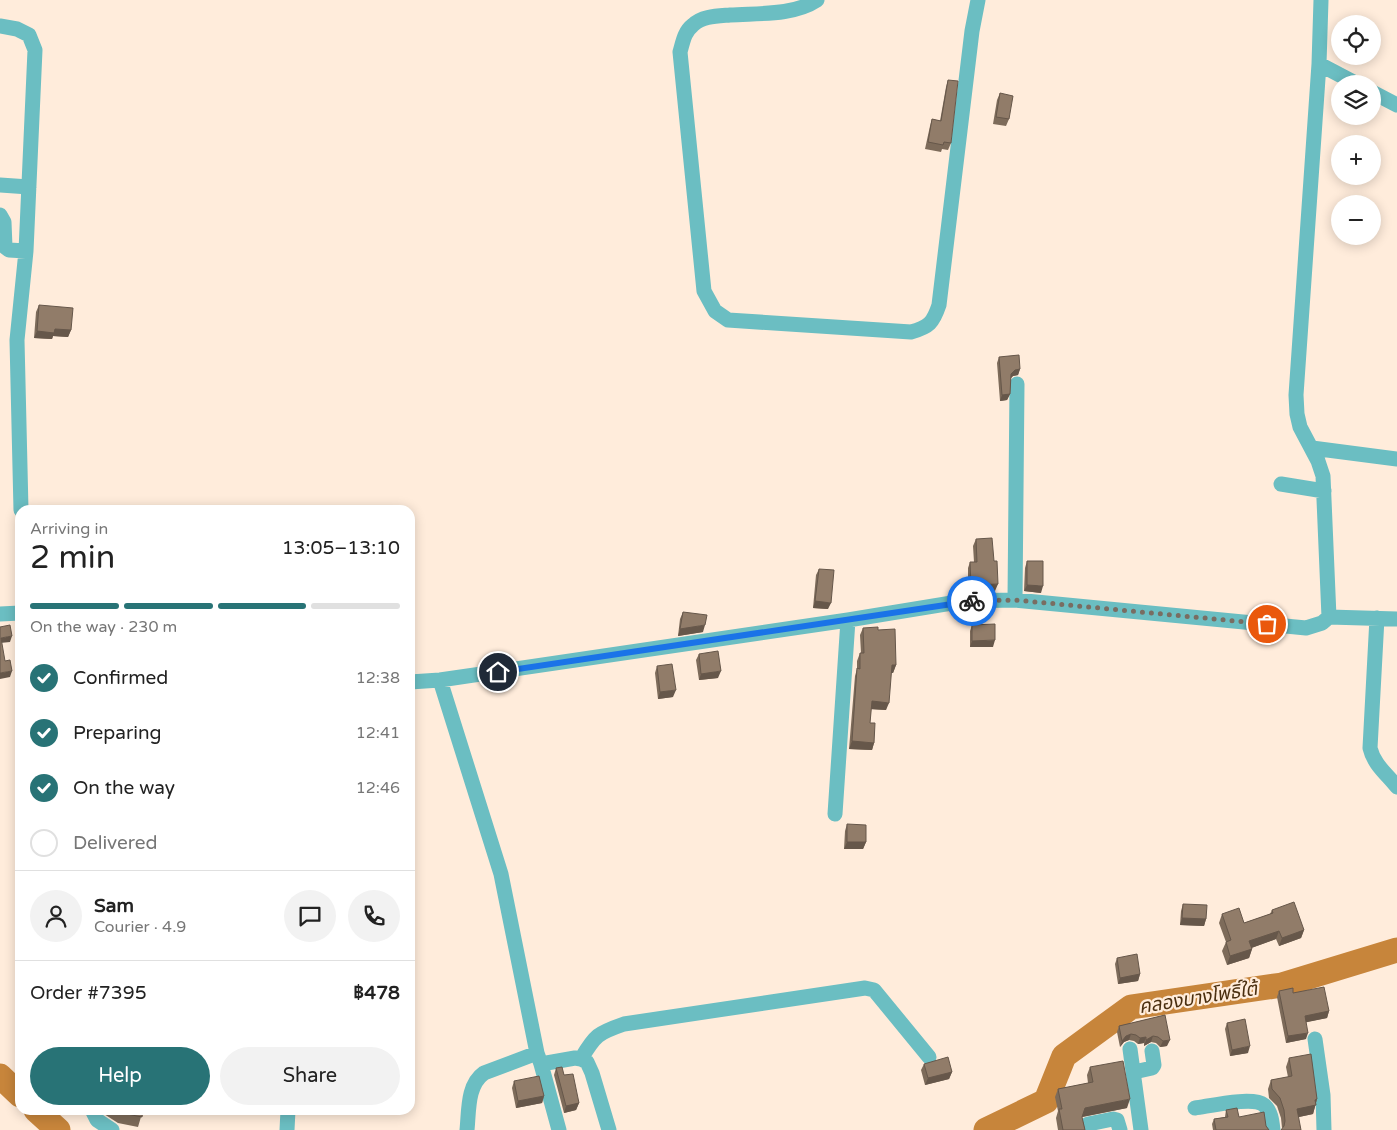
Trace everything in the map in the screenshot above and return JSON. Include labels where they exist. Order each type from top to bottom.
[{"type":"street","points":[[817,0],[810,5],[787,11],[708,17],[693,24],[684,36],[680,52],[704,291],[715,311],[728,320],[911,332],[925,328],[934,319],[939,305],[972,31],[978,0]]},
{"type":"street","points":[[1321,0],[1319,64],[1296,395],[1300,427],[1312,448],[1323,476],[1329,617]]},
{"type":"street","points":[[0,26],[17,29],[29,35],[35,50],[26,252],[17,340],[21,505]]},
{"type":"street","points":[[1319,64],[1340,75]]},
{"type":"street","points":[[1381,97],[1397,105]]},
{"type":"street","points":[[0,185],[29,187]]},
{"type":"street","points":[[0,215],[4,222],[4,243],[6,247],[9,250],[26,252]]},
{"type":"street","points":[[1015,600],[1017,384]]},
{"type":"street","points":[[1312,448],[1397,459]]},
{"type":"street","points":[[1281,484],[1324,491]]},
{"type":"street","points":[[415,682],[440,680],[964,601],[1015,600],[1306,628],[1322,623],[1329,617],[1397,619]]},
{"type":"street","points":[[0,614],[15,613]]},
{"type":"street","points":[[1377,618],[1370,748],[1372,758],[1397,787]]},
{"type":"street","points":[[835,814],[848,620]]},
{"type":"street","points":[[440,680],[501,874],[539,1059],[558,1130]]},
{"type":"street","points":[[581,1059],[592,1039],[604,1031],[624,1024],[865,988],[874,990],[929,1056]]},
{"type":"street","points":[[1315,1039],[1323,1095],[1324,1130]]},
{"type":"street","points":[[1130,1049],[1141,1130]]},
{"type":"street","points":[[1134,1072],[1152,1068],[1154,1065],[1152,1051]]},
{"type":"street","points":[[467,1130],[472,1086],[478,1077],[484,1072],[539,1059],[581,1059],[587,1062],[609,1130]]},
{"type":"street","points":[[1195,1108],[1258,1101],[1269,1111],[1273,1130]]},
{"type":"street","points":[[94,1115],[97,1120],[112,1130]]},
{"type":"street","points":[[287,1130],[288,1115]]},
{"type":"street","points":[[1088,1124],[1113,1118],[1118,1120],[1120,1130]]},
{"type":"building","points":[[948,80],[958,81],[951,143],[944,142],[943,145],[928,142],[932,119],[941,121]]},
{"type":"building","points":[[1000,93],[1013,96],[1009,119],[996,117]]},
{"type":"building","points":[[39,305],[73,308],[71,330],[55,329],[54,333],[37,331]]},
{"type":"building","points":[[1019,355],[1020,369],[1015,370],[1011,374],[1010,394],[1002,395],[999,357]]},
{"type":"building","points":[[992,538],[994,561],[997,561],[998,584],[971,585],[970,562],[977,562],[976,539]]},
{"type":"building","points":[[1027,561],[1043,561],[1043,586],[1027,585]]},
{"type":"building","points":[[819,569],[834,570],[831,603],[815,601]]},
{"type":"building","points":[[683,612],[707,615],[705,625],[680,629]]},
{"type":"building","points":[[995,624],[995,640],[972,641],[972,625]]},
{"type":"building","points":[[10,625],[12,636],[1,638],[5,661],[10,660],[12,671],[0,673],[0,627]]},
{"type":"building","points":[[878,627],[878,630],[895,629],[896,665],[892,665],[889,703],[872,701],[870,723],[875,723],[874,743],[852,741],[857,668],[860,669],[860,653],[864,653],[863,628]]},
{"type":"building","points":[[718,651],[721,671],[701,674],[699,654]]},
{"type":"building","points":[[672,664],[676,690],[660,692],[657,666]]},
{"type":"building","points":[[847,824],[866,825],[866,842],[847,842]]},
{"type":"building","points":[[1294,902],[1304,930],[1282,938],[1279,931],[1249,941],[1252,949],[1230,956],[1226,942],[1231,940],[1222,914],[1239,908],[1244,923],[1273,913],[1272,910]]},
{"type":"building","points":[[1183,904],[1207,905],[1206,919],[1182,918]]},
{"type":"building","points":[[1137,954],[1140,974],[1120,978],[1117,958]]},
{"type":"building","points":[[1324,987],[1329,1011],[1305,1016],[1308,1033],[1288,1036],[1279,991],[1293,988],[1293,993]]},
{"type":"building","points":[[1165,1015],[1170,1040],[1163,1041],[1153,1036],[1146,1040],[1146,1037],[1140,1038],[1131,1034],[1122,1041],[1119,1026]]},
{"type":"building","points":[[1245,1019],[1250,1046],[1232,1050],[1227,1023]]},
{"type":"building","points":[[1311,1054],[1317,1099],[1315,1100],[1316,1105],[1297,1109],[1301,1130],[1281,1130],[1285,1121],[1284,1110],[1280,1098],[1272,1089],[1271,1080],[1292,1076],[1289,1058]]},
{"type":"building","points":[[948,1057],[952,1072],[928,1078],[924,1064]]},
{"type":"building","points":[[1123,1061],[1130,1099],[1085,1108],[1082,1117],[1085,1130],[1063,1130],[1059,1109],[1062,1109],[1058,1089],[1093,1082],[1090,1067]]},
{"type":"building","points":[[562,1067],[564,1075],[573,1074],[579,1103],[566,1106],[556,1068]]},
{"type":"building","points":[[539,1076],[544,1096],[518,1101],[514,1081]]},
{"type":"building","points":[[1237,1108],[1239,1117],[1264,1112],[1266,1126],[1269,1130],[1216,1130],[1214,1119],[1228,1117],[1226,1110]]},
{"type":"waterway","name":"คลองบางโพธิ์ใต้","points":[[986,1130],[1046,1101],[1064,1056],[1131,1007],[1282,985],[1397,950]]},
{"type":"waterway","name":"คลองบางโพธิ์ใต้","points":[[0,1076],[15,1090]]},
{"type":"waterway","name":"คลองบางโพธิ์ใต้","points":[[42,1115],[58,1130]]},
{"type":"way so far","points":[[972,601],[1015,600],[1267,624]]},
{"type":"route","points":[[498,672],[972,601]]}]
